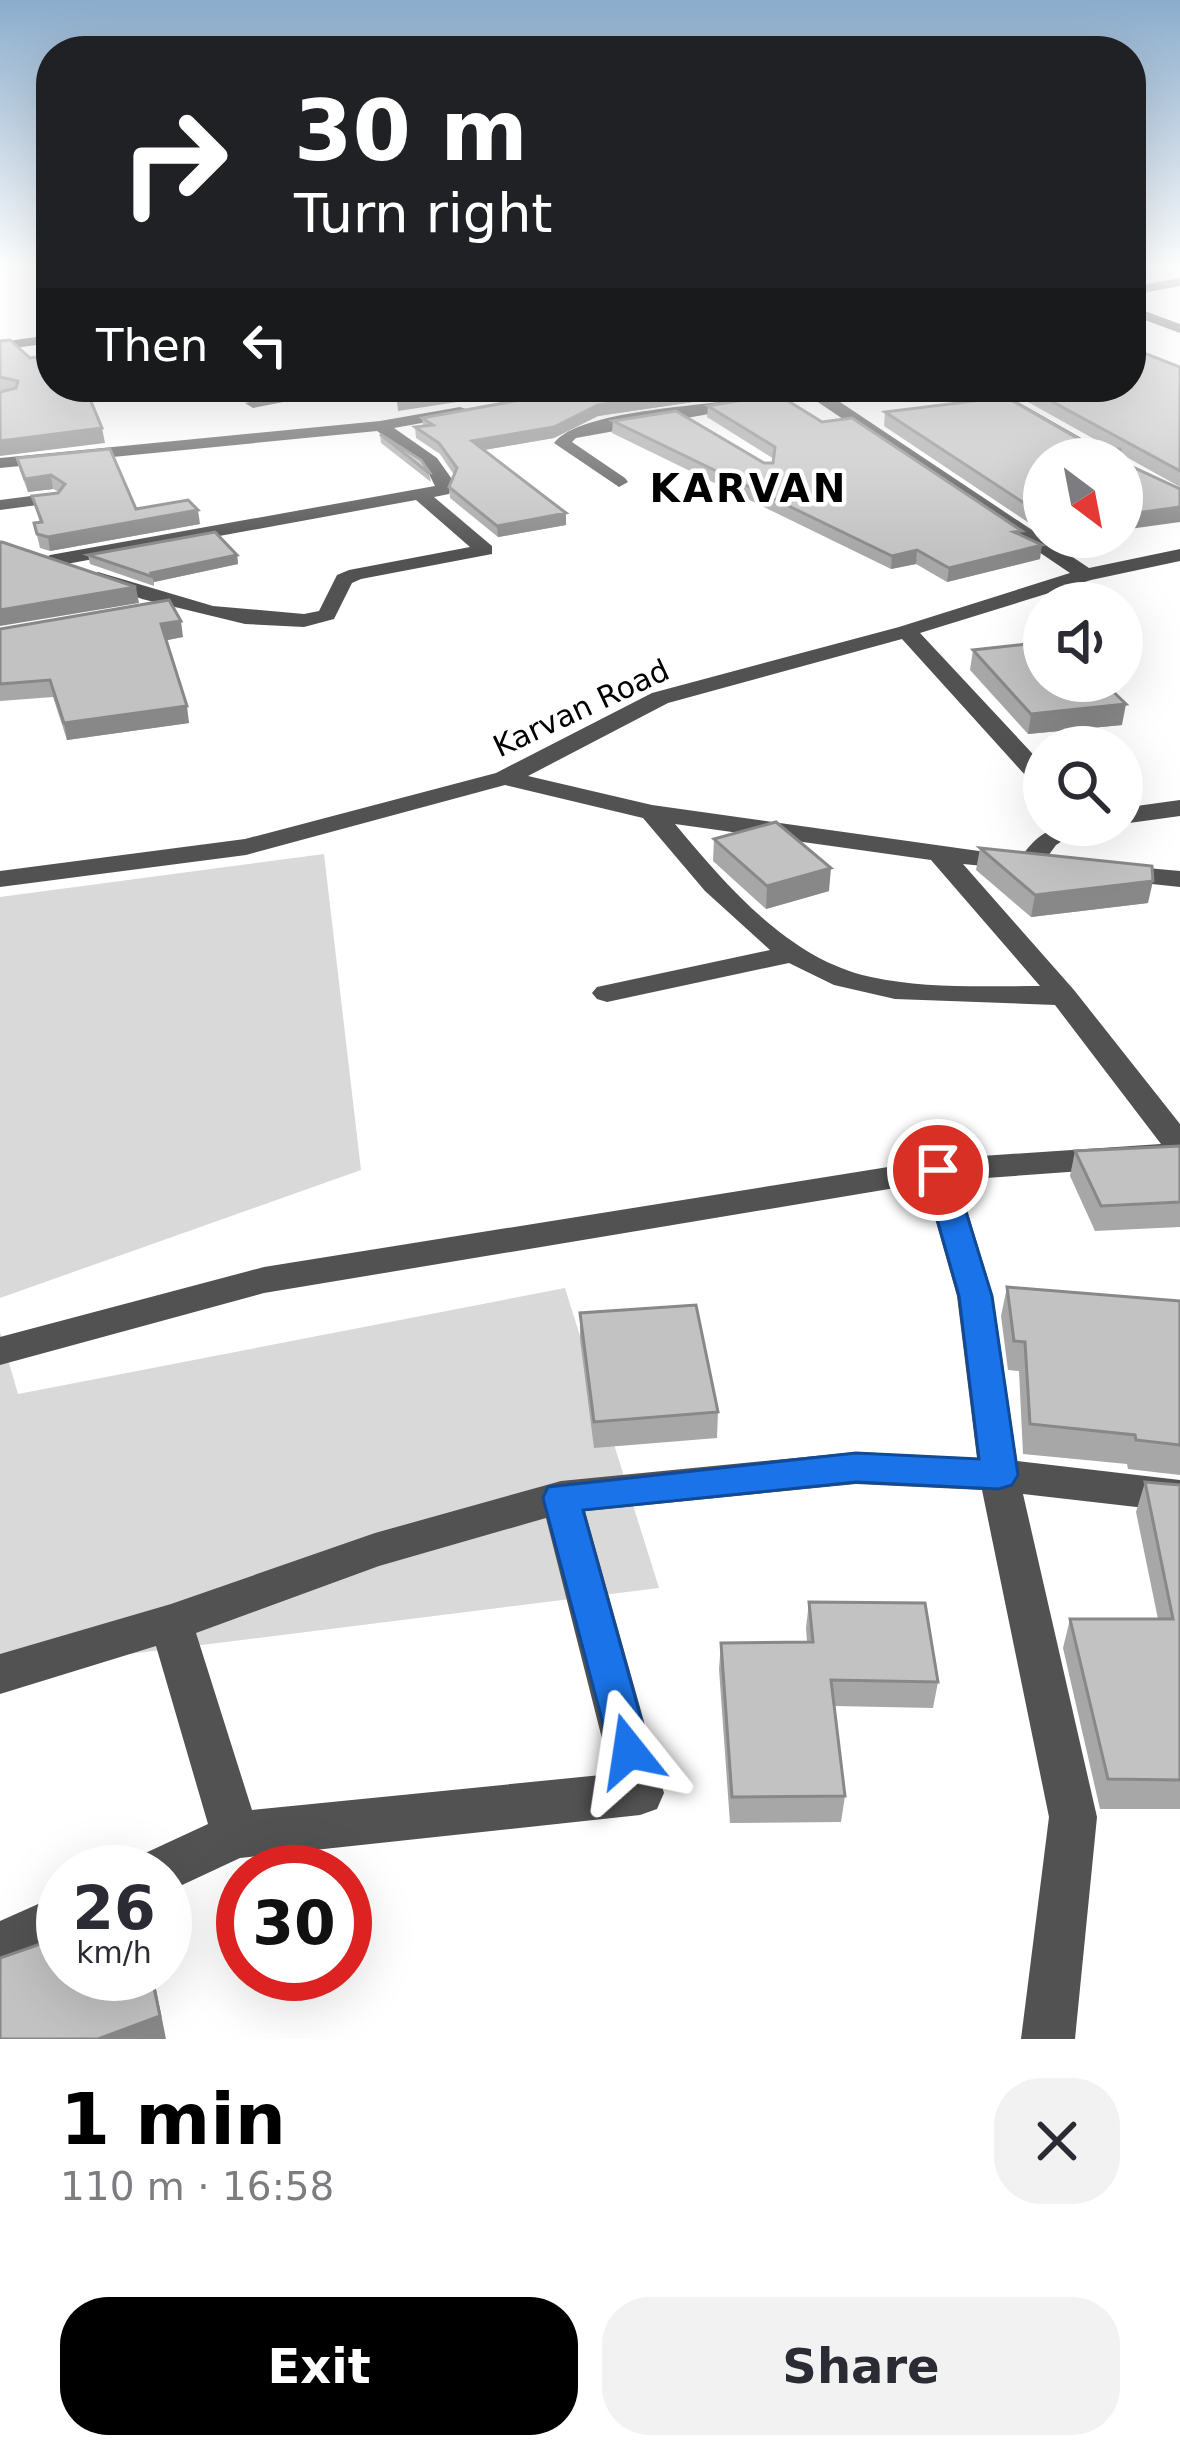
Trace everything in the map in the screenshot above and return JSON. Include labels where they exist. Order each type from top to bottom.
[{"type":"street","points":[[252,402],[293,433]]},
{"type":"street","points":[[619,482],[562,443],[584,429],[743,402]]},
{"type":"street","points":[[829,402],[1086,575]]},
{"type":"street","points":[[1007,402],[1071,438]]},
{"type":"street","points":[[0,463],[380,426],[474,410]]},
{"type":"street","points":[[682,414],[699,424]]},
{"type":"street","points":[[380,426],[431,462],[446,482],[442,490],[42,559],[180,606],[289,622],[315,620],[332,609],[344,580],[356,574],[485,550],[421,495]]},
{"type":"street","points":[[0,505],[53,498]]},
{"type":"street","name":"Karvan Road","points":[[0,879],[246,848],[506,778],[660,698],[906,632],[1086,575],[1180,555]]},
{"type":"street","points":[[133,615],[180,606]]},
{"type":"street","points":[[906,632],[1023,759]]},
{"type":"street","points":[[506,778],[652,813],[942,856],[1038,866],[1045,846]]},
{"type":"street","points":[[1143,813],[1180,808]]},
{"type":"street","points":[[652,813],[694,864],[790,954],[847,980],[910,989],[1064,996]]},
{"type":"street","points":[[942,856],[1064,996],[1180,1149]]},
{"type":"street","points":[[1093,871],[1180,879]]},
{"type":"street","points":[[607,993],[790,954]]},
{"type":"street","points":[[0,1351],[265,1280],[938,1170],[1180,1149]]},
{"type":"street","points":[[938,1170],[975,1296],[999,1475],[1073,1817],[1048,2039]]},
{"type":"street","points":[[975,1296],[1021,1300]]},
{"type":"street","points":[[0,1674],[172,1623],[375,1550],[561,1498],[856,1468],[999,1475],[1180,1496]]},
{"type":"street","points":[[192,1856],[236,1835],[640,1793],[561,1498]]},
{"type":"street","points":[[172,1623],[236,1835]]},
{"type":"street","points":[[0,1948],[36,1931]]},
{"type":"shaded area","points":[[324,854],[361,1170],[0,1298],[0,897]]},
{"type":"shaded area","points":[[565,1288],[659,1588],[0,1670],[0,1332],[18,1394]]},
{"type":"building","points":[[0,362],[36,362],[36,402],[91,402],[102,428],[0,441],[0,392],[16,388],[18,381],[0,377]]},
{"type":"building","points":[[1146,362],[1180,367],[1180,471],[1143,451],[1143,438],[1119,438],[1053,402],[1146,402]]},
{"type":"building","points":[[509,402],[619,402],[598,405],[554,427],[472,441],[566,513],[497,526],[449,487],[457,468],[439,443],[415,427],[433,425],[422,418]]},
{"type":"building","points":[[790,402],[822,422],[852,418],[1022,531],[1014,532],[1023,536],[1023,550],[949,568],[917,550],[892,556],[613,421],[676,411],[764,463],[773,463],[775,447],[708,406]]},
{"type":"building","points":[[966,402],[1015,402],[1077,438],[1023,438],[1023,502],[885,412]]},
{"type":"building","points":[[380,434],[421,460],[430,473],[429,473]]},
{"type":"building","points":[[110,449],[136,509],[188,500],[198,510],[48,537],[37,534],[34,523],[42,522],[32,496],[58,493],[65,484],[51,475],[25,479],[17,458]]},
{"type":"building","points":[[1143,472],[1180,489],[1180,507],[1143,512]]},
{"type":"building","points":[[215,532],[237,555],[151,573],[153,577],[88,555]]},
{"type":"building","points":[[2,542],[136,587],[0,610]]},
{"type":"building","points":[[169,600],[181,621],[161,624],[187,706],[64,723],[50,680],[0,684],[0,629]]},
{"type":"building","points":[[1023,644],[1023,702],[1126,704],[1031,714],[973,650]]},
{"type":"building","points":[[776,822],[831,868],[767,886],[714,839]]},
{"type":"building","points":[[980,848],[1152,866],[1153,881],[1035,895]]},
{"type":"building","points":[[1180,1146],[1180,1202],[1101,1206],[1075,1151]]},
{"type":"building","points":[[1007,1287],[1180,1301],[1180,1445],[1136,1440],[1135,1435],[1030,1424],[1025,1342],[1014,1341]]},
{"type":"building","points":[[696,1305],[718,1412],[594,1422],[580,1313]]},
{"type":"building","points":[[1145,1482],[1180,1485],[1180,1780],[1108,1779],[1070,1619],[1173,1619]]},
{"type":"building","points":[[809,1602],[925,1603],[938,1682],[831,1680],[845,1796],[732,1797],[721,1643],[813,1642]]},
{"type":"building","points":[[36,1945],[36,2001],[157,2001],[160,2016],[98,2039],[0,2039],[0,1958]]},
{"type":"district","name":"KARVAN","points":[[749,488]]},
{"type":"route","points":[[629,1751],[561,1498],[856,1468],[999,1475],[975,1296],[938,1170]]}]
